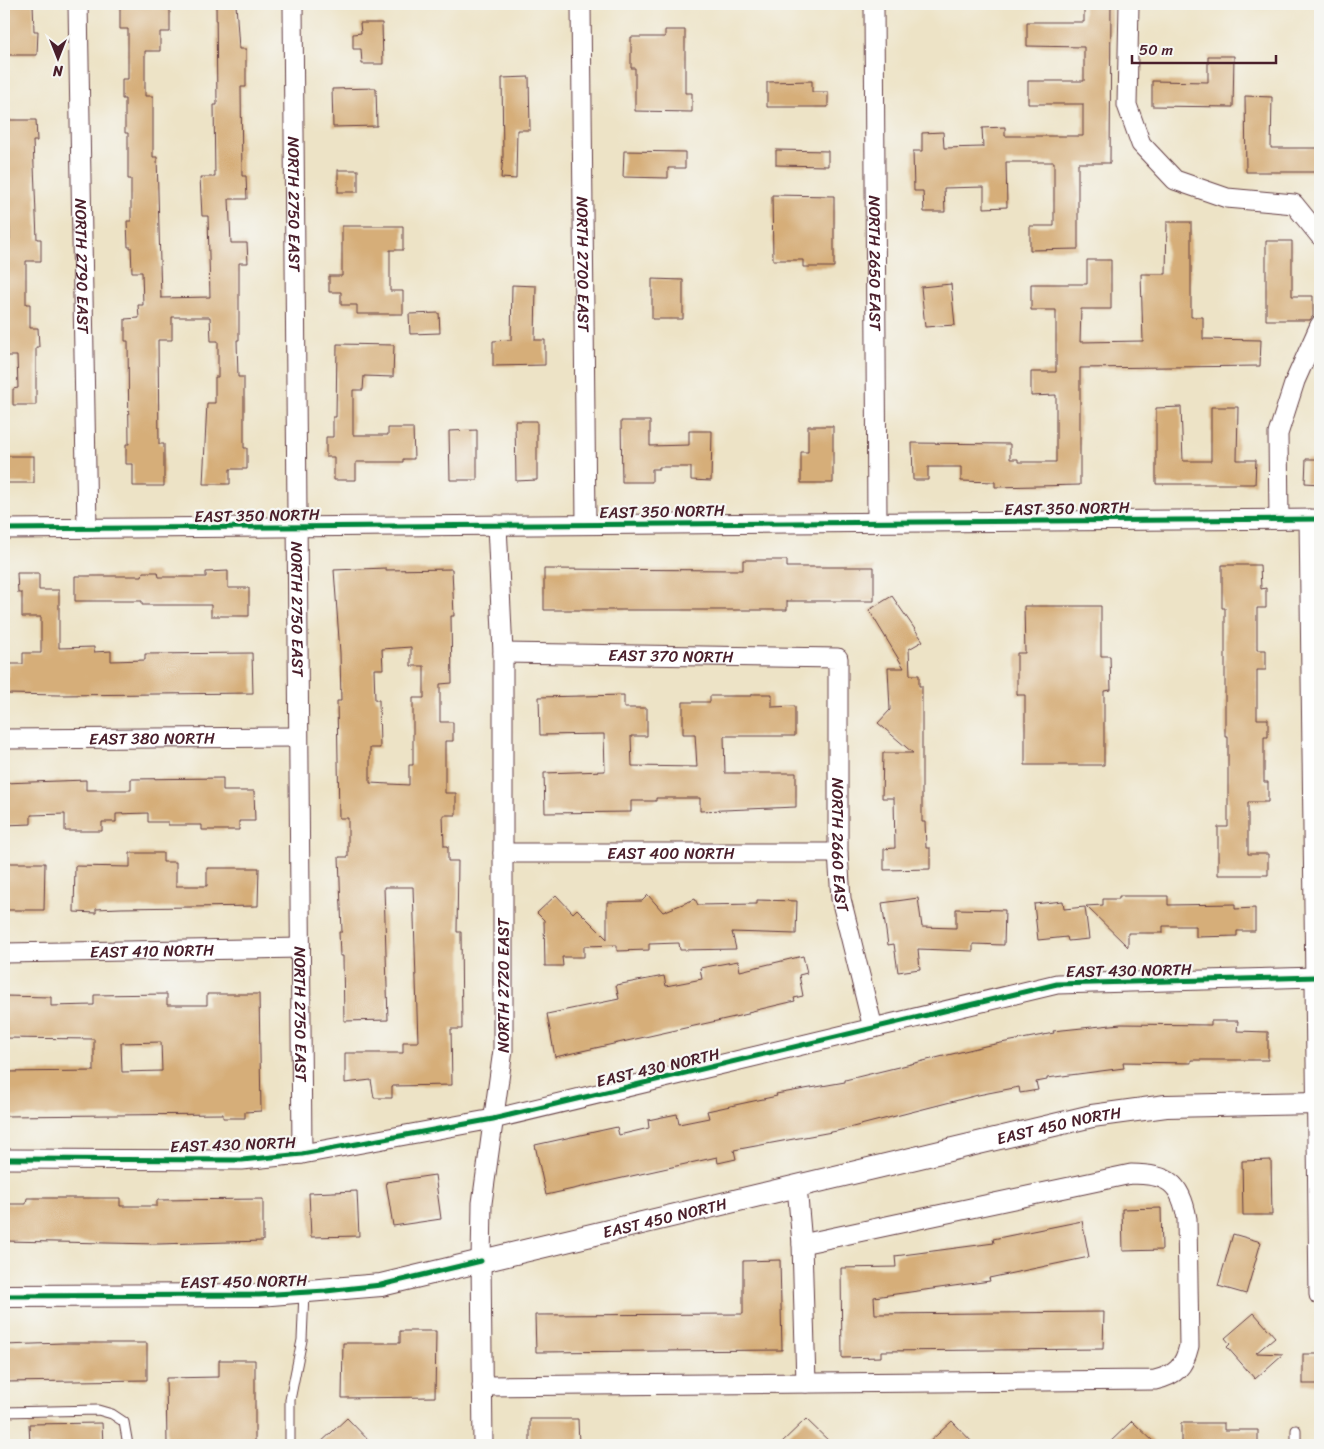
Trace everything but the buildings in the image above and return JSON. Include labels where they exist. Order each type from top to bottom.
[{"type":"street","name":"NORTH 2790 EAST","points":[[78,4],[88,529]]},
{"type":"street","name":"NORTH 2750 EAST","points":[[293,4],[302,1154]]},
{"type":"street","name":"NORTH 2700 EAST","points":[[582,4],[586,524]]},
{"type":"street","name":"NORTH 2650 EAST","points":[[874,4],[877,522]]},
{"type":"street","points":[[1129,4],[1127,105],[1142,144],[1175,180],[1227,198],[1294,204],[1320,236]]},
{"type":"street","points":[[1279,519],[1278,434],[1295,381],[1320,325]]},
{"type":"street","name":"EAST 350 NORTH","points":[[4,529],[1315,519]]},
{"type":"street","points":[[1315,519],[1315,977],[1319,1295]]},
{"type":"street","name":"NORTH 2720 EAST","points":[[482,1445],[482,1203],[503,1050],[503,653],[497,525]]},
{"type":"street","name":"EAST 370 NORTH","points":[[503,653],[838,658]]},
{"type":"street","name":"NORTH 2660 EAST","points":[[838,658],[838,852],[841,899],[872,1028]]},
{"type":"street","name":"EAST 380 NORTH","points":[[4,739],[298,737]]},
{"type":"street","name":"EAST 400 NORTH","points":[[503,852],[838,852]]},
{"type":"street","name":"EAST 410 NORTH","points":[[4,953],[300,948]]},
{"type":"street","name":"EAST 430 NORTH","points":[[4,1159],[242,1160],[302,1154],[493,1119],[1057,984],[1315,977]]},
{"type":"street","name":"EAST 450 NORTH","points":[[4,1296],[304,1292],[381,1285],[1092,1116],[1166,1106],[1318,1103]]},
{"type":"street","points":[[482,1386],[1155,1380],[1169,1377],[1178,1371],[1186,1360],[1189,1346],[1187,1219],[1184,1202],[1178,1189],[1166,1178],[1152,1174],[1131,1174],[802,1244]]},
{"type":"street","points":[[797,1186],[802,1244],[806,1384]]},
{"type":"lane","points":[[290,1445],[290,1400],[302,1340],[304,1292]]},
{"type":"lane","points":[[4,1412],[98,1410],[112,1414],[124,1422],[128,1445]]},
{"type":"lane","points":[[1296,1430],[1296,1445]]},
{"type":"cycle path","points":[[4,529],[1320,519]]},
{"type":"cycle path","points":[[4,1159],[242,1160],[302,1154],[493,1119],[1057,984],[1315,977]]},
{"type":"cycle path","points":[[4,1296],[259,1295],[326,1291],[381,1285],[481,1261]]}]
